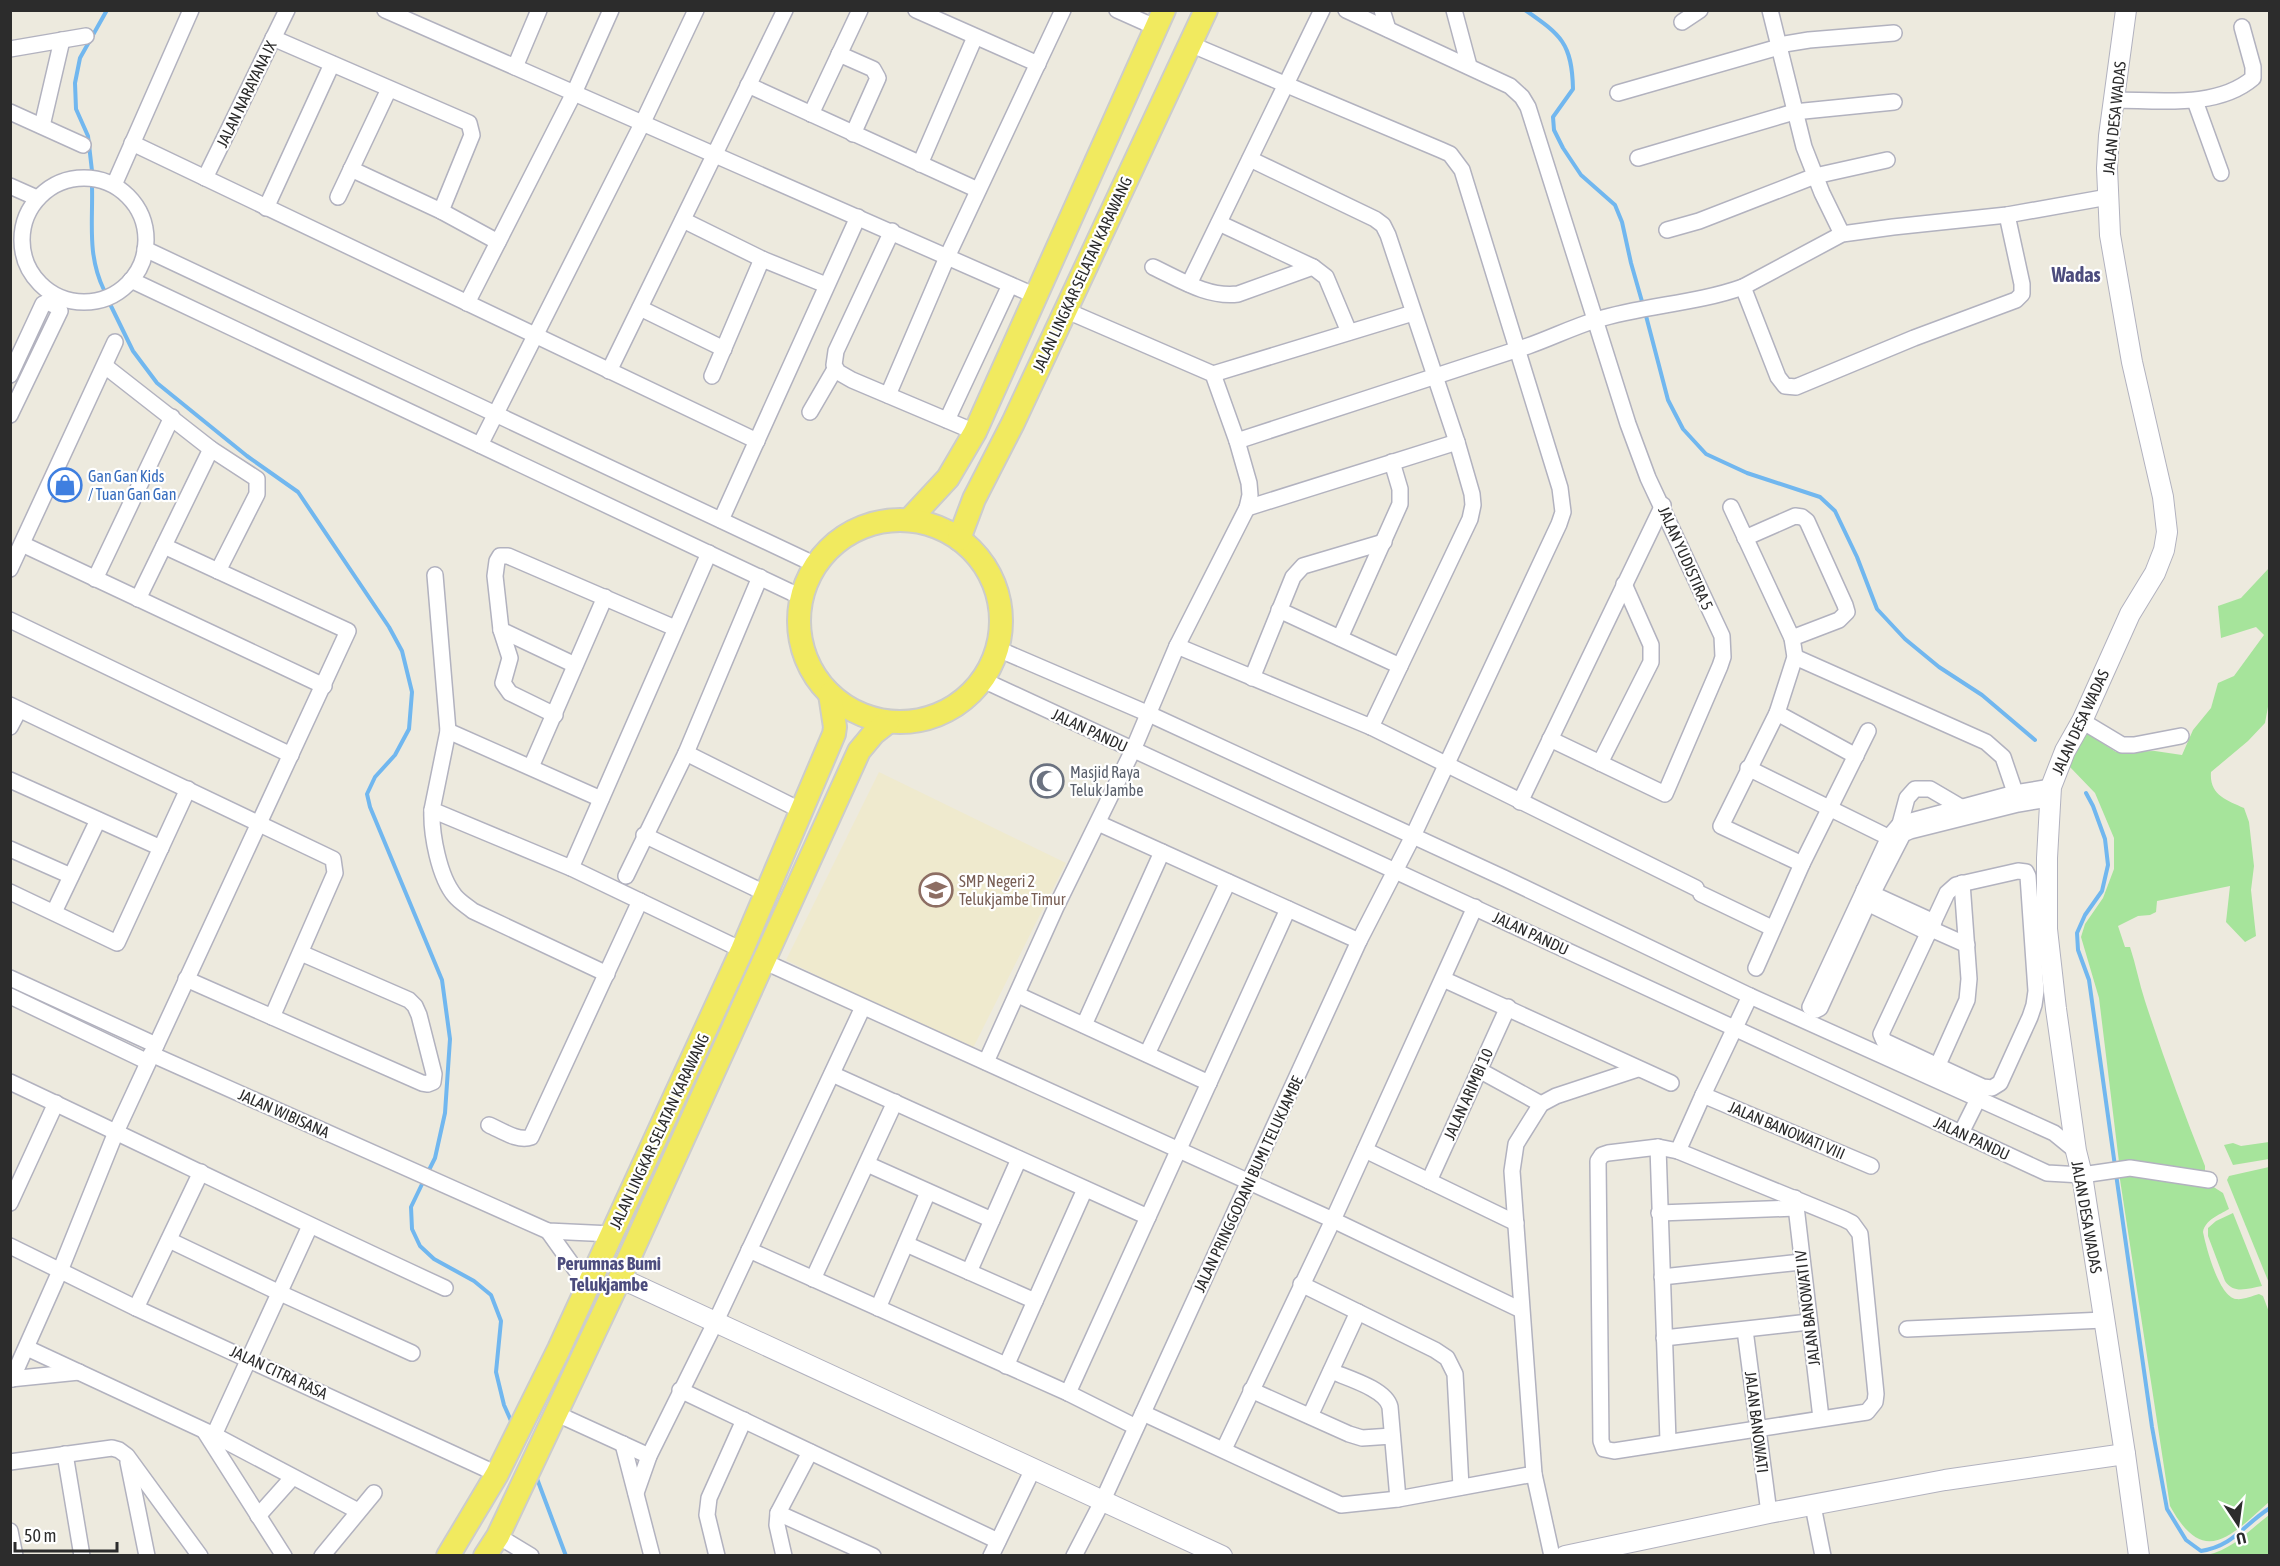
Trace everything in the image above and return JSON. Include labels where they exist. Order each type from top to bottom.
[{"type":"main road","name":"JALAN LINGKAR SELATAN KARAWANG","points":[[960,539],[974,499],[1206,10]]},
{"type":"main road","name":"JALAN DESA WADAS","points":[[2126,10],[2109,147],[2108,197],[2113,258],[2132,362],[2163,497],[2167,532],[2164,550],[2155,573],[2130,615],[2082,721],[2065,751],[2050,793],[2047,928],[2076,1152],[2082,1175],[2139,1556]]},
{"type":"main road","name":"JALAN LINGKAR SELATAN KARAWANG","points":[[909,520],[948,478],[975,432],[1160,19]]},
{"type":"main road","points":[[909,520],[960,539],[982,561],[996,588],[1002,619],[998,649],[983,680],[957,705],[924,720],[888,722],[859,714],[830,694],[815,677],[803,652],[798,624],[801,597],[816,565],[835,543],[860,528],[889,521],[909,520]]},
{"type":"main road","name":"JALAN LINGKAR SELATAN KARAWANG","points":[[448,1556],[497,1474],[517,1434],[588,1287],[742,950],[834,734],[830,694]]},
{"type":"main road","name":"JALAN LINGKAR SELATAN KARAWANG","points":[[485,1556],[498,1536],[620,1278],[859,751],[874,732],[888,722]]},
{"type":"main road","points":[[620,1278],[1222,1556]]},
{"type":"main road","points":[[1565,1556],[1635,1548],[1769,1513],[1945,1480],[2125,1454]]},
{"type":"street","points":[[114,185],[191,10]]},
{"type":"street","name":"JALAN NARAYANA IX","points":[[205,178],[287,10]]},
{"type":"street","points":[[385,10],[948,255],[1036,296]]},
{"type":"street","points":[[515,67],[539,10]]},
{"type":"street","points":[[467,303],[574,93],[611,10]]},
{"type":"street","points":[[480,445],[643,122],[696,10]]},
{"type":"street","points":[[609,371],[785,10]]},
{"type":"street","points":[[811,114],[860,10]]},
{"type":"street","points":[[916,10],[1038,64]]},
{"type":"street","points":[[888,395],[948,255],[1063,10]]},
{"type":"street","points":[[1117,10],[1160,19]]},
{"type":"street","points":[[1189,284],[1322,10]]},
{"type":"street","name":"JALAN YUDISTIRA 5","points":[[1346,10],[1510,86],[1522,97],[1528,107],[1634,443],[1722,636],[1724,646],[1720,666],[1665,794],[1600,763]]},
{"type":"street","points":[[1382,10],[1388,29]]},
{"type":"street","points":[[1454,10],[1469,66]]},
{"type":"street","points":[[1682,21],[1700,10]]},
{"type":"street","points":[[1770,10],[1794,112],[1815,176],[1842,234]]},
{"type":"street","points":[[2114,100],[2196,100],[2216,96],[2246,83],[2253,78],[2253,68],[2242,27]]},
{"type":"street","points":[[1618,93],[1779,46],[1809,40],[1894,33]]},
{"type":"street","points":[[10,49],[86,36]]},
{"type":"street","points":[[920,164],[975,37]]},
{"type":"street","points":[[273,38],[464,120],[471,128],[472,135],[441,210]]},
{"type":"street","points":[[42,126],[62,40]]},
{"type":"street","name":"JALAN PRINGGODANI BUMI TELUKJAMBE","points":[[1074,1556],[1103,1500],[1359,941],[1413,836],[1563,512],[1560,488],[1518,349],[1462,170],[1456,160],[1442,150],[1190,44]]},
{"type":"street","points":[[839,54],[873,69],[879,78],[853,134]]},
{"type":"street","points":[[266,208],[332,64]]},
{"type":"street","points":[[748,85],[978,190]]},
{"type":"street","points":[[338,197],[389,89]]},
{"type":"street","points":[[2196,100],[2221,173]]},
{"type":"street","points":[[1638,158],[1794,112],[1894,102]]},
{"type":"street","points":[[10,112],[83,145]]},
{"type":"street","points":[[132,143],[758,441]]},
{"type":"street","points":[[1250,159],[1375,219],[1383,225],[1436,376],[1472,494],[1473,506],[1470,519],[1371,727]]},
{"type":"street","points":[[1667,230],[1699,221],[1815,176],[1887,160]]},
{"type":"street","points":[[351,169],[441,210],[498,242]]},
{"type":"street","points":[[74,178],[95,178],[114,185],[129,197],[140,213],[146,231],[145,249],[140,266],[131,280],[117,292],[101,299],[83,302],[66,299],[49,291],[35,279],[25,262],[17,222],[37,198],[54,185],[74,178]]},
{"type":"street","points":[[10,186],[37,198]]},
{"type":"street","points":[[1237,441],[1518,349],[1594,321],[1632,310],[1704,299],[1743,287],[1842,234],[2007,215],[2108,197]]},
{"type":"street","points":[[1743,287],[1779,377],[1785,387],[1796,387],[1914,338],[2016,300],[2022,294],[2022,284],[2007,215]]},
{"type":"street","points":[[720,520],[758,441],[858,217]]},
{"type":"street","points":[[682,220],[762,259],[826,285]]},
{"type":"street","points":[[1219,223],[1313,267],[1326,277],[1349,333]]},
{"type":"street","points":[[892,231],[836,351],[833,361],[835,369],[852,380],[975,432]]},
{"type":"street","points":[[145,249],[816,565]]},
{"type":"street","points":[[712,376],[762,259]]},
{"type":"street","points":[[1153,267],[1189,284],[1220,295],[1228,295],[1238,294],[1313,267]]},
{"type":"street","points":[[131,280],[801,597]]},
{"type":"street","points":[[947,420],[1010,285]]},
{"type":"street","points":[[10,375],[43,304],[53,304],[60,311],[10,415]]},
{"type":"street","points":[[640,308],[724,349]]},
{"type":"street","points":[[1065,310],[1213,374],[1413,313]]},
{"type":"street","points":[[10,569],[115,342]]},
{"type":"street","points":[[105,366],[211,450],[257,479],[257,494],[218,571]]},
{"type":"street","points":[[810,412],[835,369]]},
{"type":"street","points":[[986,1062],[1056,907],[1133,750],[1178,646],[1247,508],[1250,495],[1249,483],[1213,374]]},
{"type":"street","points":[[95,579],[172,417]]},
{"type":"street","points":[[1247,508],[1457,442]]},
{"type":"street","points":[[138,600],[211,450]]},
{"type":"street","points":[[1340,638],[1398,510],[1400,497],[1392,462]]},
{"type":"street","points":[[1520,802],[1663,505]]},
{"type":"street","points":[[1731,507],[1792,638],[1795,657],[1777,713],[1721,826],[1802,864]]},
{"type":"street","points":[[1745,538],[1795,516],[1807,521],[1847,612],[1839,620],[1792,638]]},
{"type":"street","points":[[1252,678],[1293,577],[1303,566],[1384,542]]},
{"type":"street","points":[[22,544],[324,686]]},
{"type":"street","points":[[11,1379],[60,1271],[116,1132],[348,632],[164,546]]},
{"type":"street","points":[[571,868],[709,553]]},
{"type":"street","points":[[555,715],[519,699],[510,693],[503,683],[510,658],[501,630],[495,576],[497,561],[503,555],[675,628]]},
{"type":"street","points":[[435,575],[448,731],[432,810],[432,831],[444,878],[455,897],[473,911],[607,974]]},
{"type":"street","points":[[626,876],[686,753],[760,577]]},
{"type":"street","points":[[1550,739],[1600,763],[1651,662],[1651,645],[1624,584]]},
{"type":"street","points":[[531,767],[605,597]]},
{"type":"street","points":[[1279,610],[1400,666]]},
{"type":"street","points":[[10,620],[291,755]]},
{"type":"street","points":[[501,630],[575,665]]},
{"type":"street","points":[[1178,646],[1371,727],[1772,928]]},
{"type":"street","points":[[998,649],[1149,714],[1750,996],[2054,1132],[2076,1152]]},
{"type":"street","points":[[1795,657],[1986,742],[2003,757],[2017,798]]},
{"type":"street","name":"JALAN PANDU","points":[[983,680],[2047,1173],[2082,1175],[2125,1168],[2153,1170],[2209,1180]]},
{"type":"street","points":[[10,727],[15,707],[260,825],[330,856],[334,861],[335,873],[272,1017]]},
{"type":"street","points":[[1777,713],[1856,756]]},
{"type":"street","points":[[2082,721],[2122,745],[2134,745],[2181,736]]},
{"type":"street","points":[[448,731],[601,799]]},
{"type":"street","points":[[1756,968],[1802,864],[1868,731]]},
{"type":"street","points":[[686,753],[800,810]]},
{"type":"street","points":[[1748,768],[1830,808],[1898,834],[1957,813],[2017,798],[2050,793]]},
{"type":"street","points":[[10,780],[161,848]]},
{"type":"street","points":[[10,892],[117,943],[188,789]]},
{"type":"street","points":[[1821,995],[1898,834],[1907,798],[1915,789],[1930,789],[1957,813]]},
{"type":"street","points":[[432,810],[571,868],[742,950]]},
{"type":"street","points":[[54,912],[98,820]]},
{"type":"street","points":[[1098,823],[1359,941]]},
{"type":"street","points":[[644,835],[765,893]]},
{"type":"street","points":[[10,849],[71,876]]},
{"type":"street","points":[[1084,1025],[1162,852]]},
{"type":"street","points":[[2018,871],[2026,872],[2028,876],[2036,998],[2030,1017],[1996,1087],[1983,1087],[1937,1066],[1884,1041],[1881,1034],[1947,893],[1951,888],[1962,883],[2018,871]]},
{"type":"street","points":[[1147,1054],[1227,882]]},
{"type":"street","points":[[1937,1066],[1967,1000],[1969,979],[1962,883]]},
{"type":"street","points":[[1866,897],[1967,945]]},
{"type":"street","points":[[489,1125],[518,1138],[531,1137],[640,901]]},
{"type":"street","points":[[1224,1449],[1333,1220],[1475,907]]},
{"type":"street","points":[[1068,1393],[1288,909]]},
{"type":"street","points":[[186,979],[422,1083],[433,1082],[434,1074],[418,1015],[415,1006],[409,1000],[301,953]]},
{"type":"street","points":[[763,961],[1333,1220],[1521,1310]]},
{"type":"street","points":[[10,978],[134,1034],[152,1054]]},
{"type":"street","points":[[1443,979],[1671,1083]]},
{"type":"street","points":[[1018,995],[1209,1083]]},
{"type":"street","points":[[10,996],[127,1052],[152,1054]]},
{"type":"street","points":[[1678,1151],[1750,996]]},
{"type":"street","points":[[636,1492],[649,1456],[716,1321],[863,1007]]},
{"type":"street","name":"JALAN ARIMBI 10","points":[[1429,1181],[1508,1007]]},
{"type":"street","name":"JALAN WIBISANA","points":[[152,1054],[548,1231]]},
{"type":"street","points":[[1552,1556],[1534,1474],[1512,1163],[1516,1144],[1541,1104],[1556,1096],[1638,1069]]},
{"type":"street","points":[[1479,1070],[1541,1104]]},
{"type":"street","points":[[832,1074],[1148,1217]]},
{"type":"street","points":[[10,1082],[445,1288]]},
{"type":"street","name":"JALAN BANOWATI VIII","points":[[1703,1095],[1871,1166]]},
{"type":"street","points":[[1961,1133],[1978,1099]]},
{"type":"street","points":[[813,1280],[895,1102]]},
{"type":"street","points":[[10,1203],[56,1103]]},
{"type":"street","points":[[1658,1147],[1668,1441]]},
{"type":"street","points":[[1658,1147],[1678,1151],[1796,1203],[1852,1223],[1860,1234],[1876,1394],[1875,1402],[1867,1412],[1614,1451],[1604,1449],[1601,1441],[1598,1161],[1602,1155],[1608,1153],[1658,1147]]},
{"type":"street","points":[[1365,1150],[1516,1223]]},
{"type":"street","points":[[969,1272],[1019,1159]]},
{"type":"street","points":[[867,1164],[992,1220]]},
{"type":"street","points":[[10,1165],[25,1172]]},
{"type":"street","points":[[136,1308],[201,1172]]},
{"type":"street","points":[[1006,1366],[1085,1189]]},
{"type":"street","points":[[878,1308],[928,1192]]},
{"type":"street","points":[[1659,1214],[1796,1203]]},
{"type":"street","name":"JALAN BANOWATI IV","points":[[1796,1203],[1801,1262],[1821,1418]]},
{"type":"street","points":[[209,1433],[250,1359],[310,1226]]},
{"type":"street","points":[[548,1231],[612,1234]]},
{"type":"street","points":[[548,1231],[588,1287]]},
{"type":"street","points":[[169,1240],[412,1353]]},
{"type":"street","points":[[906,1244],[1035,1301]]},
{"type":"street","name":"JALAN CITRA RASA","points":[[10,1246],[136,1308],[497,1474]]},
{"type":"street","points":[[748,1250],[1068,1393],[1136,1427]]},
{"type":"street","points":[[1662,1277],[1801,1262]]},
{"type":"street","points":[[1301,1284],[1435,1350],[1452,1364],[1455,1374],[1461,1487]]},
{"type":"street","points":[[1310,1416],[1359,1312]]},
{"type":"street","points":[[1907,1329],[2104,1320]]},
{"type":"street","points":[[1664,1338],[1809,1322]]},
{"type":"street","name":"JALAN BANOWATI","points":[[1745,1330],[1769,1513]]},
{"type":"street","points":[[27,1348],[209,1433],[358,1511]]},
{"type":"street","points":[[1331,1371],[1378,1392],[1388,1400],[1398,1499]]},
{"type":"street","points":[[11,1379],[80,1372]]},
{"type":"street","points":[[680,1390],[810,1452],[995,1548],[1033,1469]]},
{"type":"street","points":[[1251,1390],[1357,1437],[1392,1436]]},
{"type":"street","points":[[555,1413],[649,1456]]},
{"type":"street","points":[[1143,1413],[1341,1505],[1398,1499],[1534,1474]]},
{"type":"street","points":[[717,1556],[707,1515],[709,1498],[744,1420]]},
{"type":"street","points":[[209,1433],[284,1556]]},
{"type":"street","points":[[623,1444],[652,1556]]},
{"type":"street","points":[[10,1462],[112,1448],[119,1450],[127,1456],[200,1556]]},
{"type":"street","points":[[784,1556],[777,1525],[778,1513],[810,1452]]},
{"type":"street","points":[[65,1454],[82,1556]]},
{"type":"street","points":[[127,1456],[147,1556]]},
{"type":"street","points":[[258,1516],[292,1478]]},
{"type":"street","points":[[322,1556],[374,1492]]},
{"type":"street","points":[[1813,1506],[1823,1556]]},
{"type":"street","points":[[778,1513],[873,1556]]},
{"type":"street","points":[[10,1531],[15,1556]]},
{"type":"street","points":[[498,1536],[531,1556]]},
{"type":"shaded area","name":"SMP Negeri 2 Telukjambe Timur","points":[[879,772],[1066,863],[971,1052],[786,960]]},
{"type":"green space","points":[[2269,568],[2270,696],[2265,723],[2248,741],[2211,772],[2211,780],[2216,791],[2220,796],[2244,808],[2249,822],[2254,866],[2251,890],[2256,936],[2245,942],[2226,922],[2230,886],[2157,901],[2156,912],[2138,916],[2118,926],[2125,947],[2130,947],[2145,1001],[2205,1166],[2205,1174],[2119,1162],[2099,998],[2081,937],[2085,924],[2103,898],[2114,869],[2114,838],[2095,793],[2069,766],[2085,732],[2116,752],[2155,751],[2182,755],[2193,730],[2211,708],[2218,683],[2234,676],[2264,635],[2256,627],[2221,638],[2218,606],[2241,598]]},
{"type":"green space","points":[[2269,1142],[2269,1159],[2233,1165],[2224,1145],[2233,1143],[2241,1146]]},
{"type":"green space","points":[[2270,1167],[2269,1283],[2227,1180],[2229,1176]]},
{"type":"green space","points":[[2119,1173],[2212,1186],[2223,1193],[2229,1209],[2209,1221],[2203,1232],[2214,1270],[2224,1290],[2230,1296],[2239,1299],[2259,1294],[2263,1296],[2269,1312],[2269,1502],[2241,1527],[2216,1540],[2205,1541],[2194,1536],[2182,1525],[2170,1506]]},
{"type":"green space","points":[[2233,1213],[2262,1286],[2237,1289],[2225,1281],[2208,1236],[2208,1228],[2216,1221]]},
{"type":"green space","points":[[2269,1515],[2269,1555],[2207,1555],[2224,1549],[2240,1539]]},
{"type":"waterway","points":[[92,171],[88,136],[76,109],[75,83],[80,58],[107,10]]},
{"type":"waterway","points":[[1525,10],[1548,26],[1567,50],[1573,89],[1553,117],[1554,130],[1581,175],[1615,205],[1622,222],[1643,305]]},
{"type":"waterway","points":[[92,186],[93,251],[104,290]]},
{"type":"waterway","points":[[110,304],[133,351],[157,383],[247,456],[298,492],[389,627],[402,651],[412,692],[409,729],[395,755],[375,777],[367,794],[370,807],[442,980],[450,1039],[445,1113],[435,1158],[427,1174]]},
{"type":"waterway","points":[[1645,312],[1668,400],[1683,429],[1706,454],[1747,473],[1820,497],[1835,511],[1857,557],[1877,609],[1905,639],[1939,667],[1982,695],[2035,740]]},
{"type":"waterway","points":[[2086,793],[2105,839],[2108,865],[2102,891],[2085,915],[2077,933],[2078,950],[2089,980],[2115,1166]]},
{"type":"waterway","points":[[2116,1174],[2152,1427],[2167,1509],[2186,1540],[2201,1551],[2222,1544],[2270,1508]]},
{"type":"waterway","points":[[424,1180],[411,1207],[412,1229],[420,1246],[434,1259],[474,1281],[491,1295],[501,1321],[496,1372],[504,1405],[512,1423]]},
{"type":"waterway","points":[[536,1476],[566,1556]]},
{"type":"place","name":"Gan Gan Kids / Tuan Gan Gan","points":[[65,485]]},
{"type":"place","name":"Masjid Raya Teluk Jambe","points":[[1047,781]]},
{"type":"place","name":"SMP Negeri 2 Telukjambe Timur","points":[[936,890]]},
{"type":"district","name":"Wadas","points":[[2076,275]]},
{"type":"district","name":"Perumnas Bumi Telukjambe","points":[[609,1274]]}]
